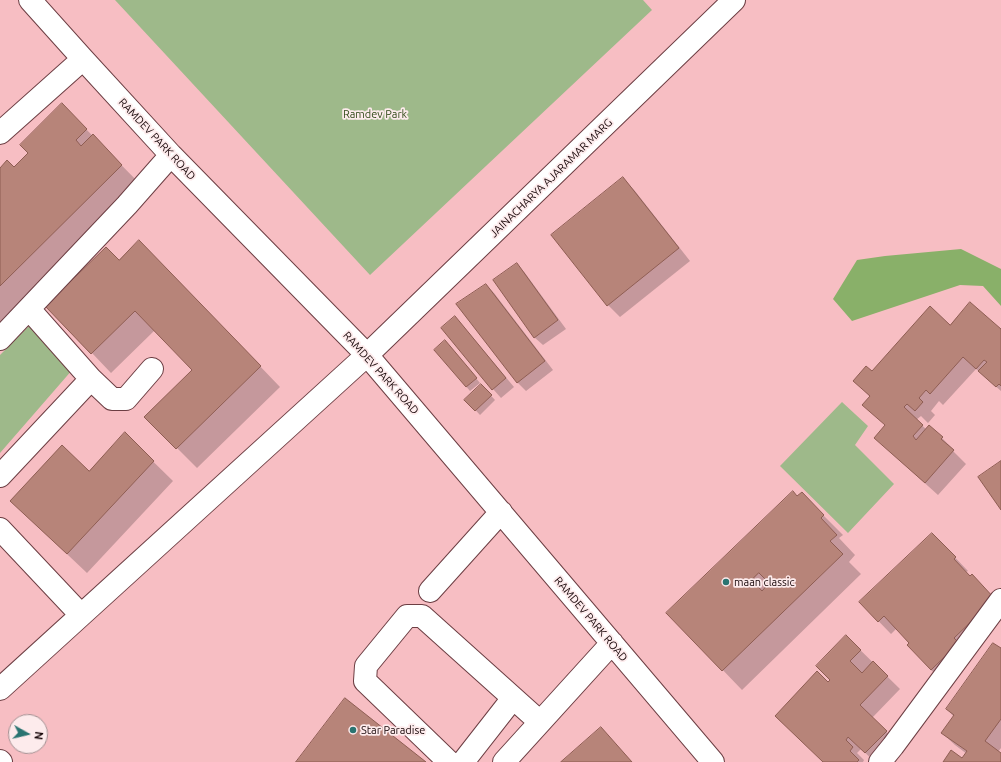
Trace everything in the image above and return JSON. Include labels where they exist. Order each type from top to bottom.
[{"type":"street","name":"RAMDEV PARK ROAD","points":[[30,0],[171,155],[367,355],[712,762]]},
{"type":"street","name":"JAINACHARYA AJARAMAR MARG","points":[[0,689],[367,355],[734,0]]},
{"type":"street","points":[[0,133],[83,59]]},
{"type":"street","points":[[0,339],[127,206],[171,155]]},
{"type":"street","points":[[29,309],[91,379],[112,399],[126,399],[152,369]]},
{"type":"street","points":[[0,476],[91,379]]},
{"type":"street","points":[[430,591],[500,512]]},
{"type":"street","points":[[0,529],[81,615]]},
{"type":"street","points":[[880,762],[999,606]]},
{"type":"street","points":[[450,762],[366,681],[366,666],[406,616],[422,616],[540,722]]},
{"type":"street","points":[[506,761],[612,643]]},
{"type":"street","points":[[463,762],[513,698]]},
{"type":"green space","name":"Ramdev Park","points":[[115,0],[643,0],[652,10],[370,275]]},
{"type":"green space","points":[[961,249],[1001,269],[1001,306],[983,286],[960,285],[852,321],[833,299],[857,260]]},
{"type":"green space","points":[[35,320],[73,369],[0,453],[0,355]]},
{"type":"green space","points":[[842,402],[868,426],[855,445],[894,484],[848,533],[780,466]]},
{"type":"building","points":[[62,103],[87,129],[76,140],[81,146],[93,134],[122,165],[0,286],[0,168],[7,160],[14,167],[28,153],[20,145]]},
{"type":"building","points":[[623,177],[679,248],[607,306],[551,235]]},
{"type":"building","points":[[139,240],[261,366],[176,449],[144,417],[192,370],[135,311],[91,354],[45,306],[106,247],[119,260]]},
{"type":"building","points":[[517,263],[558,320],[534,338],[493,280]]},
{"type":"building","points":[[486,284],[545,361],[517,383],[456,304]]},
{"type":"building","points":[[970,302],[1001,329],[1001,386],[999,384],[996,387],[978,371],[987,362],[984,360],[976,369],[963,357],[930,394],[926,390],[919,398],[923,402],[915,411],[907,404],[904,407],[923,425],[913,436],[916,440],[929,425],[943,437],[941,439],[954,450],[925,483],[874,438],[885,425],[862,405],[870,396],[853,381],[866,366],[872,371],[930,306],[950,325]]},
{"type":"building","points":[[455,316],[506,378],[492,390],[441,328]]},
{"type":"building","points":[[445,340],[477,378],[466,387],[434,350]]},
{"type":"building","points":[[481,384],[492,395],[475,411],[464,400]]},
{"type":"building","points":[[125,432],[154,461],[67,554],[10,501],[62,445],[89,471]]},
{"type":"building","points":[[1001,461],[1001,510],[978,477]]},
{"type":"building","name":"maan classic","points":[[793,491],[797,496],[802,492],[824,515],[821,518],[837,535],[830,541],[843,554],[722,671],[666,613]],"holes":[[[759,573],[769,583],[762,591],[752,580]]]},
{"type":"building","points":[[932,533],[956,557],[954,559],[970,576],[972,574],[995,599],[954,638],[959,643],[931,670],[907,645],[909,643],[884,616],[878,622],[859,602]]},
{"type":"building","points":[[846,635],[861,650],[850,661],[862,673],[873,661],[888,676],[860,705],[887,731],[865,753],[848,737],[846,740],[853,747],[850,751],[859,760],[857,762],[823,762],[775,716],[817,671],[828,682],[830,680],[816,666]]},
{"type":"building","points":[[993,643],[1001,648],[1001,719],[985,741],[1001,753],[1001,762],[943,762],[951,750],[962,758],[967,751],[941,733],[954,715],[946,709]]},
{"type":"building","name":"Star Paradise","points":[[345,698],[426,762],[296,762]]},
{"type":"building","points":[[601,727],[632,762],[561,762]]},
{"type":"place","name":"maan classic","points":[[726,582]]},
{"type":"place","name":"Star Paradise","points":[[353,730]]}]
